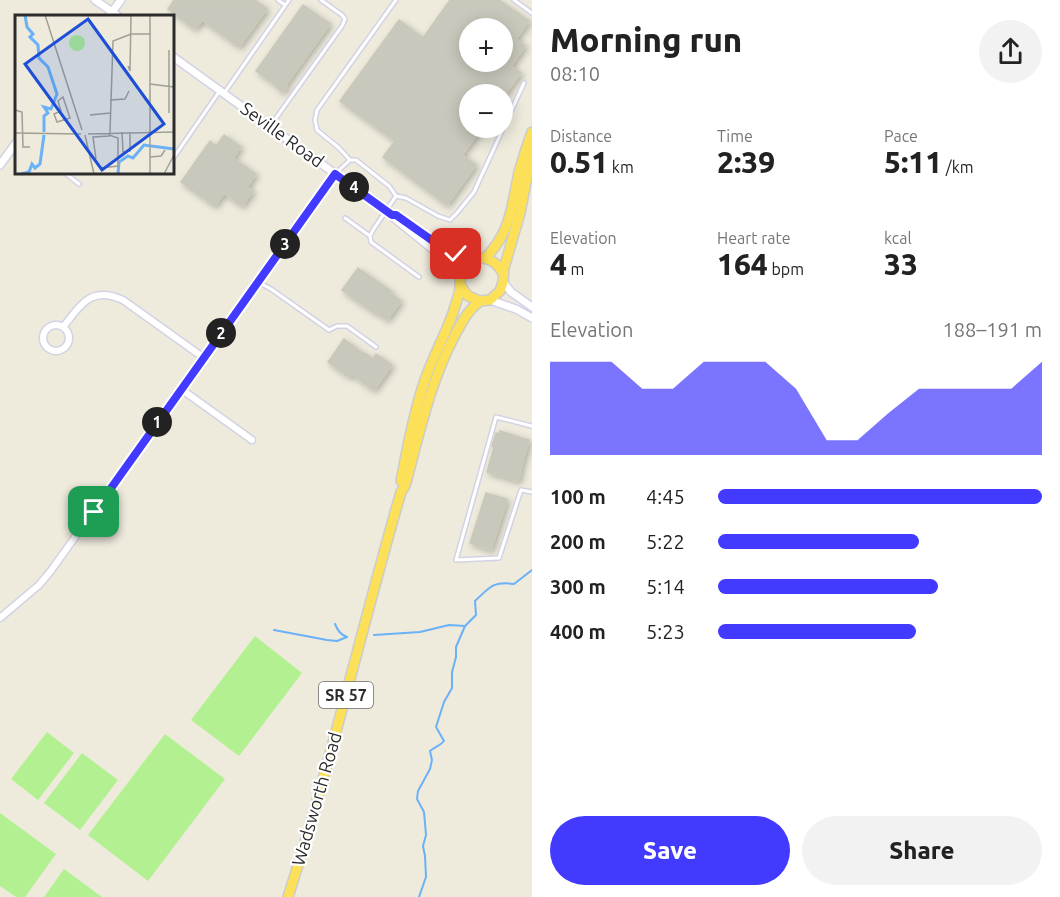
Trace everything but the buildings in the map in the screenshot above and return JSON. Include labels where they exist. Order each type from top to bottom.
[{"type":"highway","points":[[485,258],[498,244],[507,228],[525,151],[532,132]]},
{"type":"highway","name":"Wadsworth Road","points":[[288,897],[426,408],[439,370],[464,318],[471,309],[500,291],[520,213],[532,152]]},
{"type":"highway","points":[[474,259],[490,259],[498,265],[503,278]]},
{"type":"highway","name":"Wadsworth Road","points":[[401,492],[399,486],[420,397],[430,366],[451,318],[463,268],[474,259]]},
{"type":"highway","points":[[460,281],[468,296],[485,300]]},
{"type":"street","points":[[95,0],[113,15],[121,0]]},
{"type":"street","name":"Seville Road","points":[[174,57],[389,212],[444,248],[474,259]]},
{"type":"street","points":[[0,165],[15,143]]},
{"type":"street","points":[[0,618],[39,585],[50,572],[335,174]]},
{"type":"street","name":"Seville Road","points":[[389,212],[394,219],[451,264],[460,281]]},
{"type":"street","points":[[503,278],[511,292],[532,307]]},
{"type":"street","points":[[63,327],[84,301],[99,295],[115,296],[204,358]]},
{"type":"street","points":[[485,300],[516,309],[532,318]]},
{"type":"street","points":[[55,325],[63,327],[68,334],[68,342],[62,349],[50,349],[43,339],[45,331],[55,325]]},
{"type":"street","points":[[181,390],[252,441]]},
{"type":"lane","points":[[278,0],[285,5]]},
{"type":"lane","points":[[174,157],[289,0]]},
{"type":"lane","points":[[270,127],[345,19],[321,0]]},
{"type":"lane","points":[[350,160],[317,130],[315,120],[317,110],[396,0]]},
{"type":"lane","points":[[514,0],[532,13]]},
{"type":"lane","points":[[335,174],[350,160],[357,159],[389,186],[396,196],[406,198],[450,220],[474,192],[524,83]]},
{"type":"lane","points":[[66,174],[79,184]]},
{"type":"lane","points":[[396,196],[389,212],[373,230],[370,236],[371,242],[419,277]]},
{"type":"lane","points":[[345,218],[370,236]]},
{"type":"lane","points":[[258,282],[329,330],[337,326],[347,326],[376,347]]},
{"type":"lane","points":[[532,426],[496,417],[456,560],[499,558],[521,490],[532,492]]},
{"type":"green space","points":[[255,636],[302,673],[239,756],[191,720]]},
{"type":"green space","points":[[47,732],[74,753],[38,800],[11,779]]},
{"type":"green space","points":[[165,734],[225,779],[148,881],[88,835]]},
{"type":"green space","points":[[82,753],[118,780],[80,830],[44,803]]},
{"type":"green space","points":[[0,813],[56,854],[25,897],[16,897],[0,886]]},
{"type":"green space","points":[[64,869],[102,897],[44,897]]},
{"type":"waterway","points":[[419,897],[426,877],[423,846],[426,835],[424,812],[417,799],[418,791],[430,769],[432,760],[430,751],[444,741],[436,727],[444,702],[452,688],[456,647],[465,626],[476,615],[475,601],[492,586],[501,583],[514,584],[532,570]]},
{"type":"waterway","points":[[335,624],[347,637]]},
{"type":"waterway","points":[[374,635],[420,632],[449,625],[465,626]]},
{"type":"waterway","points":[[274,630],[337,641],[347,637]]},
{"type":"route","points":[[94,512],[335,174],[392,215],[396,215],[456,254]]}]
